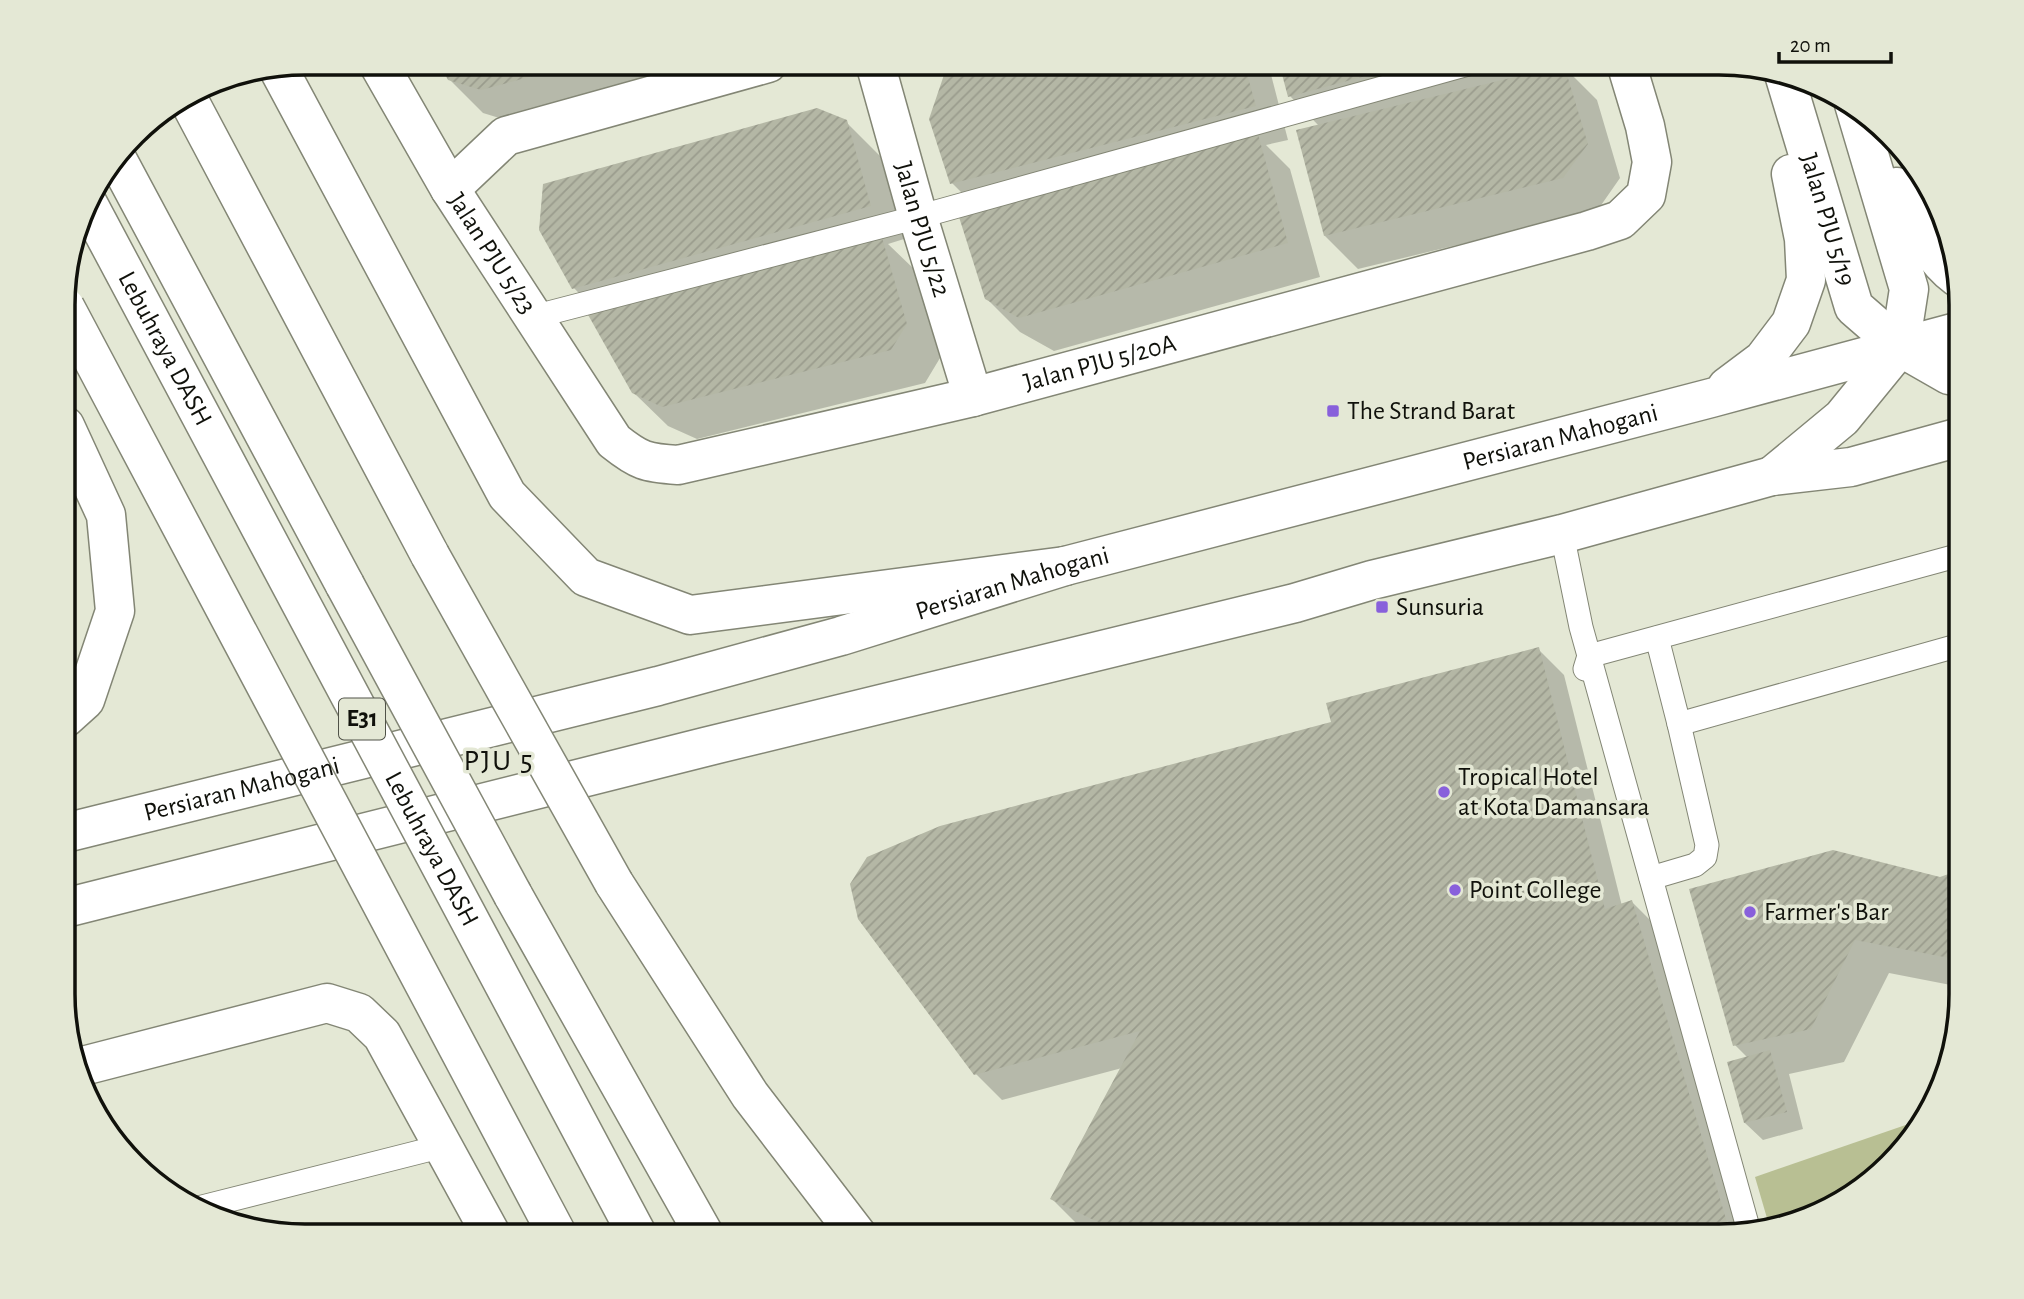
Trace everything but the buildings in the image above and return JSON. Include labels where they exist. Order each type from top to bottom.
[{"type":"main road","name":"Jalan PJU 5/23","points":[[385,75],[450,189],[614,441]]},
{"type":"main road","points":[[450,189],[506,136],[725,75]]},
{"type":"main road","name":"Jalan PJU 5/22","points":[[878,75],[918,218],[973,397]]},
{"type":"main road","name":"Jalan PJU 5/20A","points":[[614,441],[635,458],[654,464],[678,465],[973,397],[1620,220],[1646,195],[1652,162],[1645,126],[1630,75]]},
{"type":"main road","points":[[283,76],[507,495],[586,578],[690,615],[1065,566]]},
{"type":"main road","points":[[1711,398],[1763,360],[1791,323],[1806,280],[1804,239],[1772,82]]},
{"type":"main road","name":"Jalan PJU 5/19","points":[[1786,85],[1854,307],[1900,347],[1948,374]]},
{"type":"main road","points":[[191,105],[430,555],[614,883],[750,1096],[848,1224]]},
{"type":"main road","points":[[1772,476],[1842,418],[1900,347],[1909,289],[1860,124]]},
{"type":"main road","points":[[1873,136],[1921,234],[1945,267]]},
{"type":"main road","points":[[121,167],[513,895],[698,1224]]},
{"type":"main road","name":"Lebuhraya DASH","points":[[94,215],[631,1224]]},
{"type":"main road","points":[[75,326],[552,1224]]},
{"type":"main road","name":"Persiaran Mahogani","points":[[75,831],[671,682],[841,636],[1065,566],[1948,334]]},
{"type":"main road","points":[[75,905],[705,747],[1295,603],[1372,580],[1562,534],[1772,476],[1851,467],[1948,441]]},
{"type":"main road","points":[[75,448],[106,515],[115,611],[85,700],[75,709]]},
{"type":"main road","points":[[86,1065],[327,1003],[359,1013],[382,1035],[485,1224]]},
{"type":"lane","points":[[533,317],[918,218],[1429,75]]},
{"type":"lane","points":[[1562,534],[1581,627],[1747,1222]]},
{"type":"lane","points":[[1589,656],[1948,559]]},
{"type":"lane","points":[[1651,878],[1695,865],[1705,857],[1707,845],[1657,638]]},
{"type":"lane","points":[[1679,724],[1948,649]]},
{"type":"lane","points":[[1582,679],[1589,656]]},
{"type":"lane","points":[[213,1204],[443,1146]]},
{"type":"green space","points":[[1908,1124],[1892,1146],[1859,1176],[1834,1193],[1779,1216],[1767,1218],[1755,1177]]},
{"type":"place","name":"The Strand Barat","points":[[1333,411]]},
{"type":"place","name":"Sunsuria","points":[[1382,607]]},
{"type":"place","name":"Tropical Hotel at Kota Damansara","points":[[1444,792]]},
{"type":"place","name":"Point College","points":[[1455,890]]},
{"type":"place","name":"Farmer's Bar","points":[[1750,912]]},
{"type":"district","name":"PJU 5","points":[[499,761]]}]
